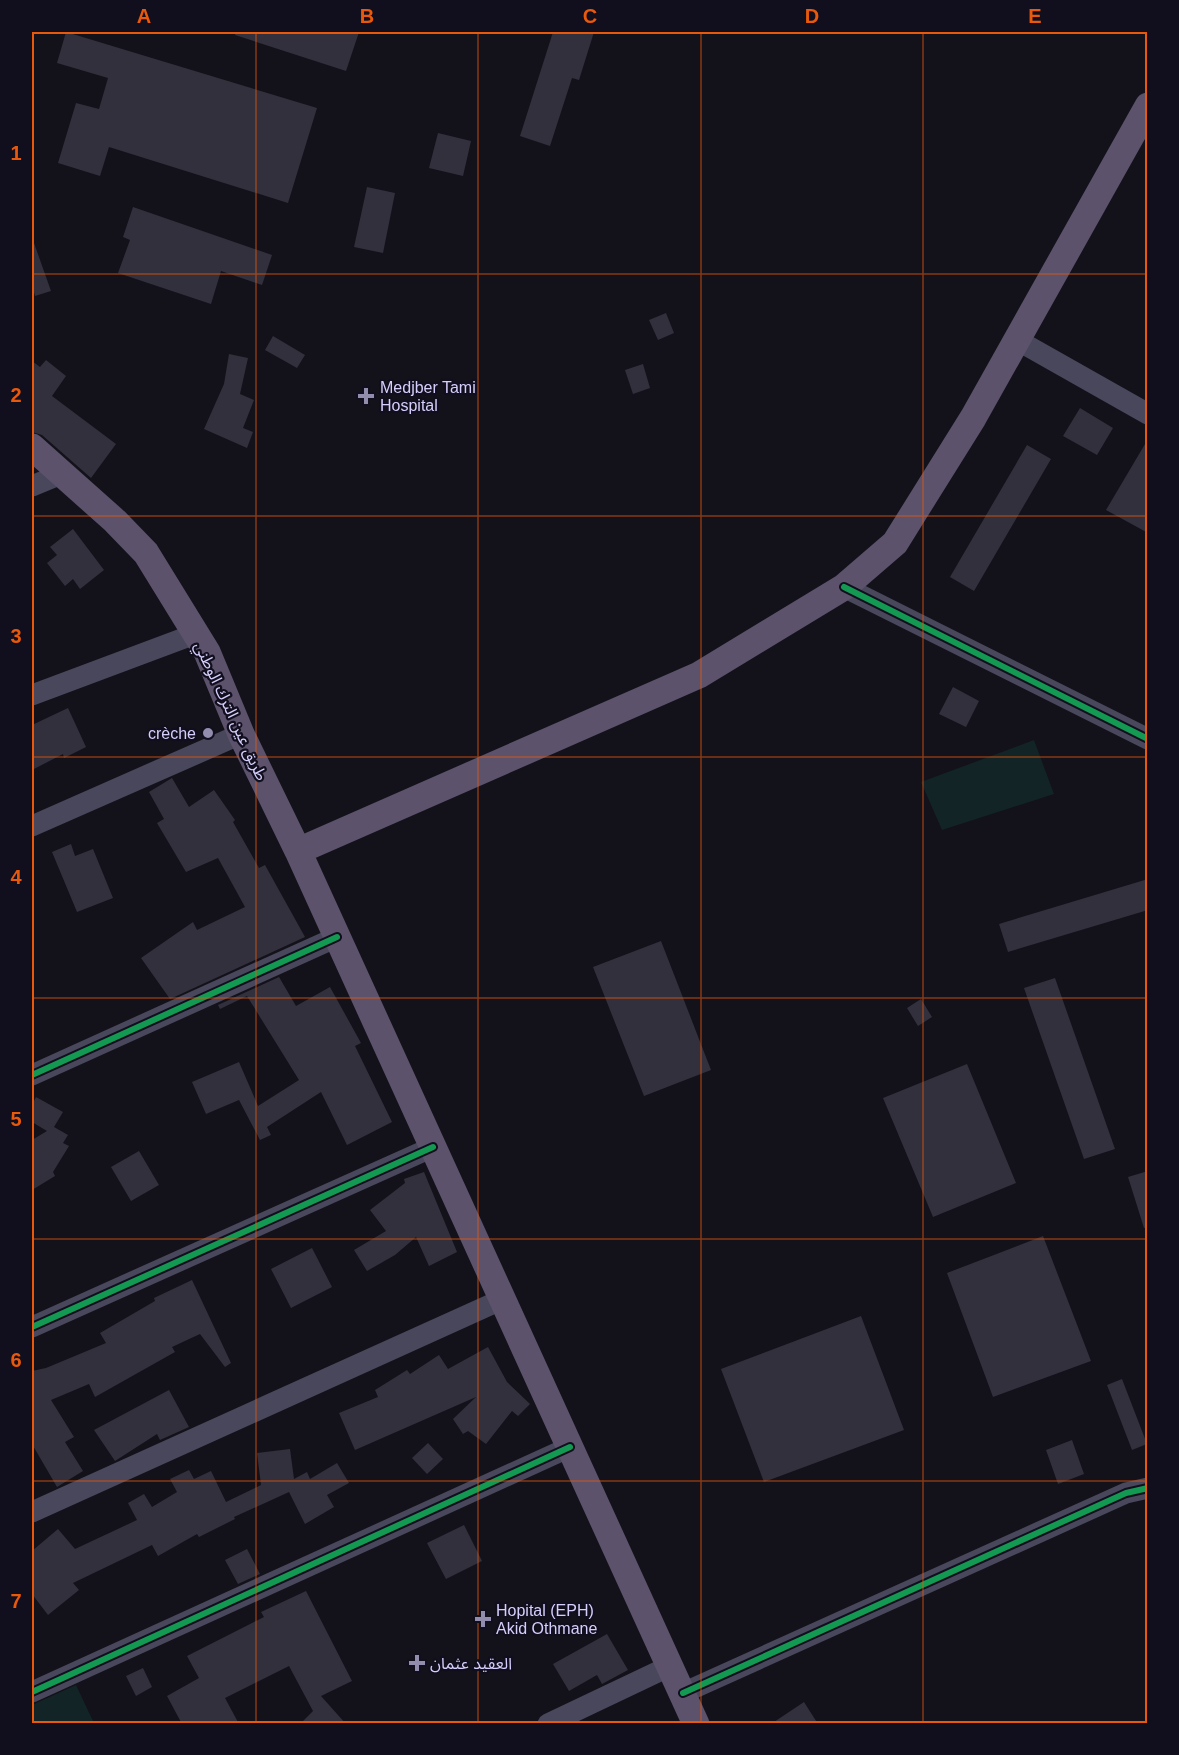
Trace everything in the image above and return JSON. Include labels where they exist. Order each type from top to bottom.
[{"type":"main road","points":[[298,851],[699,675],[844,587],[895,543],[973,418],[1148,106]]},
{"type":"main road","name":"طريق عين الترك الوطني","points":[[32,447],[147,553],[207,652],[241,734],[338,937],[696,1724]]},
{"type":"street","points":[[1017,340],[1148,414]]},
{"type":"street","points":[[32,486],[61,474]]},
{"type":"street","points":[[844,587],[1148,740]]},
{"type":"street","points":[[32,695],[195,634]]},
{"type":"street","points":[[32,826],[241,734]]},
{"type":"street","points":[[32,1075],[338,937]]},
{"type":"street","points":[[32,1327],[433,1147]]},
{"type":"street","points":[[32,1512],[503,1299]]},
{"type":"street","points":[[32,1692],[570,1447]]},
{"type":"street","points":[[682,1693],[1126,1493],[1148,1488]]},
{"type":"street","points":[[548,1724],[670,1666]]},
{"type":"shaded area","points":[[1034,740],[1054,794],[942,830],[921,782]]},
{"type":"shaded area","points":[[76,1685],[94,1723],[32,1723],[32,1705]]},
{"type":"building","points":[[66,32],[317,108],[288,203],[109,147],[100,176],[58,163],[76,103],[99,109],[108,78],[57,63]]},
{"type":"building","points":[[236,32],[359,32],[346,71],[235,35]]},
{"type":"building","points":[[553,32],[594,32],[579,80],[572,78],[550,146],[520,136]]},
{"type":"building","points":[[438,133],[471,141],[463,176],[429,168]]},
{"type":"building","points":[[367,187],[395,193],[383,253],[354,247]]},
{"type":"building","points":[[133,207],[272,255],[262,285],[221,271],[211,304],[118,273],[130,240],[123,237]]},
{"type":"building","points":[[34,243],[51,291],[35,296],[32,285],[32,244]]},
{"type":"building","points":[[666,313],[674,333],[658,340],[649,320]]},
{"type":"building","points":[[273,336],[305,355],[297,368],[265,350]]},
{"type":"building","points":[[229,354],[248,358],[240,394],[254,400],[243,428],[253,432],[247,448],[204,429],[224,384]]},
{"type":"building","points":[[46,360],[66,376],[52,396],[116,444],[91,478],[42,435],[32,432],[32,361],[40,367]]},
{"type":"building","points":[[643,364],[650,388],[633,394],[625,370]]},
{"type":"building","points":[[1080,408],[1113,428],[1097,455],[1063,436]]},
{"type":"building","points":[[1148,439],[1148,533],[1106,510]]},
{"type":"building","points":[[1027,445],[1051,459],[974,591],[950,577]]},
{"type":"building","points":[[73,529],[104,570],[80,589],[73,579],[65,586],[47,563],[57,555],[50,547]]},
{"type":"building","points":[[953,687],[979,701],[966,727],[939,714]]},
{"type":"building","points":[[68,708],[86,747],[64,758],[63,754],[32,770],[32,725]]},
{"type":"building","points":[[172,778],[189,807],[214,790],[235,820],[233,822],[259,868],[265,865],[305,937],[170,999],[141,958],[193,922],[197,930],[245,907],[218,858],[186,872],[157,823],[164,819],[149,792]]},
{"type":"building","points":[[71,844],[75,856],[93,849],[113,898],[77,912],[52,852]]},
{"type":"building","points":[[1148,879],[1148,910],[1008,952],[999,924]]},
{"type":"building","points":[[661,941],[711,1070],[644,1096],[593,967]]},
{"type":"building","points":[[279,977],[296,1006],[330,987],[361,1043],[355,1046],[392,1122],[347,1145],[321,1092],[267,1127],[271,1135],[260,1140],[239,1100],[206,1114],[192,1082],[239,1062],[258,1106],[299,1080],[247,996],[220,1009],[218,1005]]},
{"type":"building","points":[[1055,978],[1115,1149],[1084,1159],[1024,988]]},
{"type":"building","points":[[921,999],[932,1017],[918,1026],[907,1008]]},
{"type":"building","points":[[967,1064],[1016,1183],[933,1217],[883,1098]]},
{"type":"building","points":[[36,1097],[63,1112],[54,1127],[68,1135],[63,1143],[69,1146],[53,1172],[55,1176],[32,1190],[32,1140],[47,1131],[32,1122],[32,1105]]},
{"type":"building","points":[[139,1151],[159,1185],[131,1201],[111,1167]]},
{"type":"building","points":[[1148,1171],[1148,1227],[1144,1228],[1128,1177]]},
{"type":"building","points":[[424,1172],[457,1252],[429,1266],[416,1237],[395,1255],[367,1271],[354,1250],[386,1231],[370,1210],[405,1183],[404,1179]]},
{"type":"building","points":[[1043,1236],[1091,1361],[993,1397],[947,1273]]},
{"type":"building","points":[[312,1248],[332,1287],[291,1308],[271,1269]]},
{"type":"building","points":[[192,1280],[231,1363],[225,1367],[200,1334],[172,1347],[175,1352],[95,1397],[89,1384],[51,1400],[74,1437],[65,1442],[83,1471],[57,1487],[32,1444],[32,1371],[46,1368],[106,1343],[100,1333],[155,1301],[154,1298]]},
{"type":"building","points":[[861,1316],[904,1430],[764,1482],[721,1369]]},
{"type":"building","points":[[488,1347],[507,1382],[530,1404],[518,1416],[512,1411],[486,1444],[468,1431],[463,1434],[453,1419],[476,1397],[355,1450],[339,1413],[378,1397],[375,1390],[407,1370],[410,1374],[439,1355],[448,1369]]},
{"type":"building","points":[[1122,1379],[1147,1444],[1132,1450],[1107,1385]]},
{"type":"building","points":[[169,1390],[189,1427],[160,1440],[157,1434],[115,1461],[94,1430]]},
{"type":"building","points":[[1072,1440],[1084,1474],[1058,1484],[1046,1450]]},
{"type":"building","points":[[428,1443],[443,1459],[427,1474],[412,1458]]},
{"type":"building","points":[[290,1449],[294,1479],[307,1472],[310,1479],[337,1463],[349,1483],[327,1495],[334,1507],[305,1524],[289,1492],[234,1517],[235,1519],[199,1537],[197,1534],[158,1556],[152,1545],[73,1583],[79,1590],[48,1615],[32,1594],[32,1551],[58,1529],[75,1549],[137,1520],[128,1503],[144,1494],[152,1507],[177,1492],[170,1479],[189,1470],[194,1479],[211,1471],[226,1502],[261,1485],[257,1453]]},
{"type":"building","points":[[464,1525],[482,1561],[446,1579],[427,1543]]},
{"type":"building","points":[[247,1549],[260,1574],[238,1584],[225,1560]]},
{"type":"building","points":[[306,1591],[352,1681],[321,1696],[346,1724],[300,1724],[313,1711],[289,1666],[225,1698],[239,1724],[182,1724],[167,1696],[199,1678],[187,1656],[264,1617],[261,1612]]},
{"type":"building","points":[[607,1634],[628,1670],[602,1684],[597,1675],[569,1691],[553,1664]]},
{"type":"building","points":[[143,1668],[152,1687],[136,1696],[126,1676]]},
{"type":"building","points":[[804,1702],[818,1724],[771,1724]]},
{"type":"cycle path","points":[[844,587],[1148,739]]},
{"type":"cycle path","points":[[32,1075],[337,937]]},
{"type":"cycle path","points":[[32,1327],[433,1147]]},
{"type":"cycle path","points":[[32,1692],[570,1447]]},
{"type":"cycle path","points":[[683,1693],[1126,1493],[1148,1488]]},
{"type":"place","name":"Medjber Tami Hospital","points":[[366,396]]},
{"type":"place","name":"crèche","points":[[208,733]]},
{"type":"place","name":"Hopital (EPH) Akid Othmane","points":[[483,1619]]},
{"type":"place","name":"العقيد عثمان","points":[[417,1663]]}]
